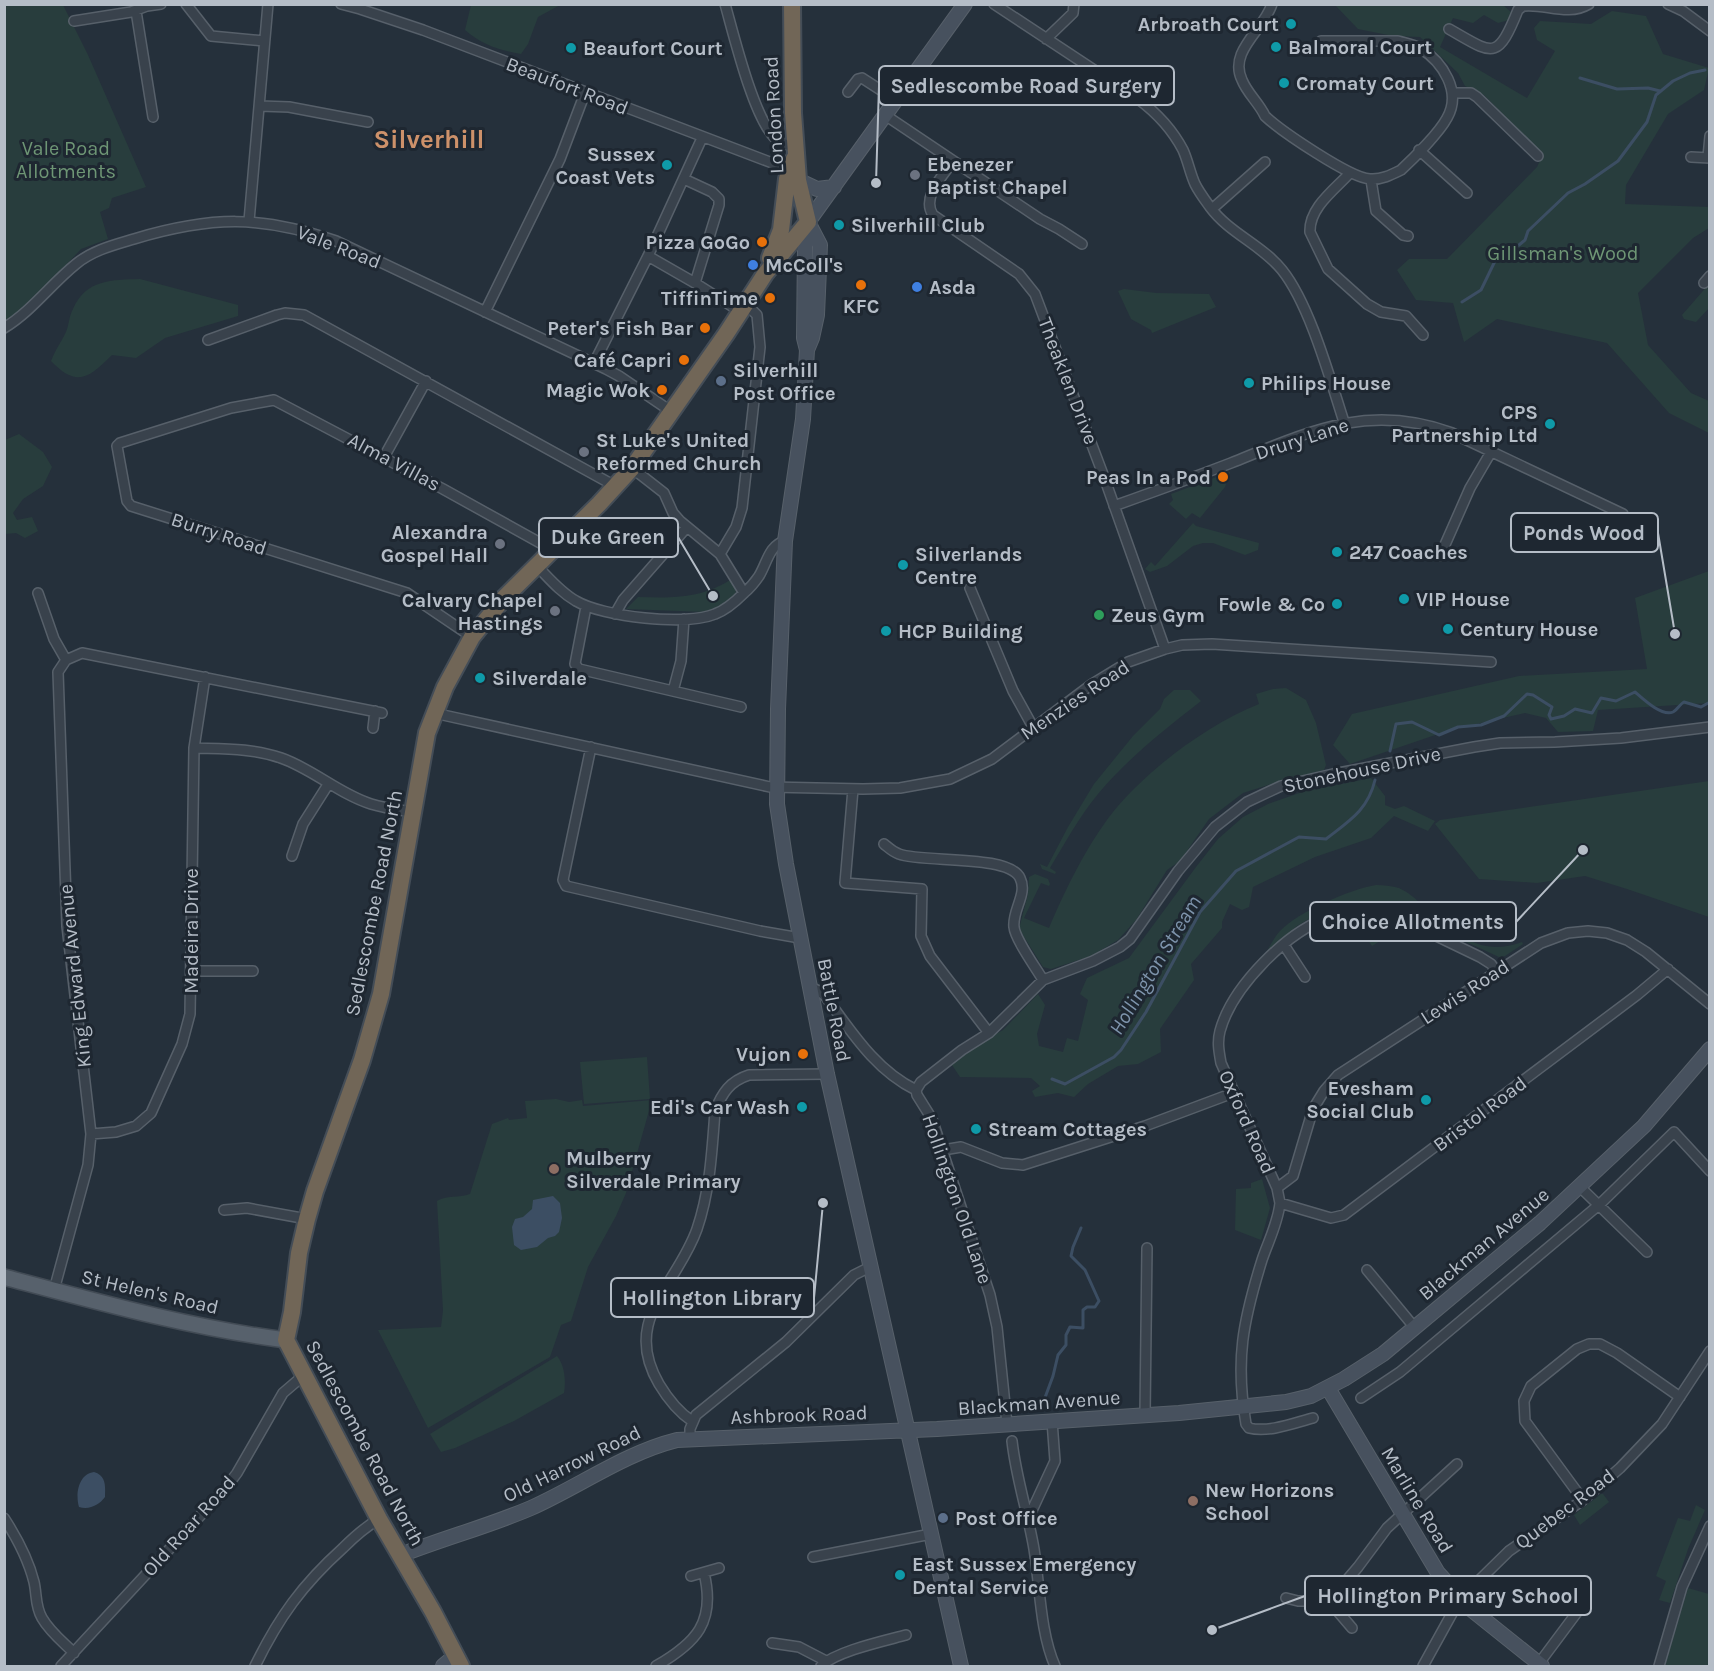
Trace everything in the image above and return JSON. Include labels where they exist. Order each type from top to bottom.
[{"type":"highway","name":"London Road","points":[[792,4],[791,43],[798,180],[808,222]]},
{"type":"highway","points":[[765,274],[781,230],[787,179],[796,151]]},
{"type":"highway","name":"Sedlescombe Road North","points":[[453,1663],[445,1633],[379,1519],[286,1341],[299,1253],[307,1219],[321,1173],[362,1060],[381,994],[428,733],[434,713],[458,660],[472,637],[504,598],[632,468],[744,308],[765,274],[808,222]]},
{"type":"main road","name":"St Helen's Road","points":[[4,1277],[110,1306],[184,1323],[286,1341]]},
{"type":"street","points":[[74,21],[160,4]]},
{"type":"street","points":[[186,4],[211,36],[264,41]]},
{"type":"street","points":[[249,220],[268,4]]},
{"type":"street","name":"Beaufort Road","points":[[341,4],[423,30],[775,164]]},
{"type":"street","points":[[725,4],[741,60],[767,128],[775,138],[796,151]]},
{"type":"street","points":[[808,222],[965,4]]},
{"type":"street","points":[[994,4],[1153,110],[1170,129],[1183,151],[1196,185],[1212,209],[1225,224],[1282,269],[1298,294],[1314,333],[1344,422]]},
{"type":"street","points":[[1046,39],[1073,13],[1074,4]]},
{"type":"street","points":[[1272,4],[1267,16],[1240,55],[1238,64],[1242,82],[1271,121],[1349,174],[1371,180],[1391,176],[1401,170],[1448,116],[1452,93],[1448,79],[1438,64],[1420,48],[1410,44],[1398,41],[1321,41]]},
{"type":"street","points":[[1449,29],[1485,50],[1494,50],[1502,45],[1518,10],[1523,6],[1568,10],[1579,9],[1588,4]]},
{"type":"street","points":[[1668,4],[1683,11],[1710,31]]},
{"type":"street","points":[[140,7],[153,117]]},
{"type":"street","points":[[848,92],[858,79],[862,78],[896,100]]},
{"type":"street","points":[[485,312],[560,159],[585,93]]},
{"type":"street","points":[[1452,93],[1471,93],[1477,97],[1538,156]]},
{"type":"street","points":[[260,106],[289,107],[368,122]]},
{"type":"street","points":[[885,115],[1040,219],[1059,228],[1082,244]]},
{"type":"street","points":[[1691,157],[1709,158],[1710,136]]},
{"type":"street","points":[[594,363],[648,256],[702,138]]},
{"type":"street","points":[[1419,150],[1467,193]]},
{"type":"street","name":"Theaklen Drive","points":[[953,161],[932,193],[930,210],[933,215],[1018,274],[1035,294],[1165,649]]},
{"type":"street","points":[[1212,209],[1264,162]]},
{"type":"street","points":[[1349,174],[1313,216],[1310,232],[1328,269],[1367,304],[1382,312],[1406,316],[1423,335]]},
{"type":"street","points":[[684,179],[712,192],[719,199],[695,283]]},
{"type":"street","points":[[798,180],[817,189],[834,187]]},
{"type":"street","points":[[1371,180],[1376,211],[1403,235],[1408,236]]},
{"type":"street","name":"Vale Road","points":[[4,328],[17,320],[76,263],[98,250],[191,225],[214,221],[249,220],[294,228],[336,241],[594,363],[619,376],[672,412]]},
{"type":"street","name":"Battle Road","points":[[808,222],[805,247],[804,338],[807,350],[803,419],[785,541],[777,804],[786,864],[827,1074],[961,1666]]},
{"type":"street","points":[[648,256],[757,315],[760,328],[758,375],[742,508],[736,527],[720,554]]},
{"type":"street","points":[[208,340],[278,315],[294,313],[312,319],[615,486]]},
{"type":"street","points":[[384,457],[426,381]]},
{"type":"street","name":"Alma Villas","points":[[231,408],[274,399],[551,549]]},
{"type":"street","name":"Burry Road","points":[[231,408],[120,443],[117,446],[127,501],[131,506],[407,593],[472,637]]},
{"type":"street","name":"Drury Lane","points":[[1114,506],[1294,438],[1344,422],[1397,420],[1430,425],[1623,514]]},
{"type":"street","points":[[1440,556],[1470,488],[1491,452]]},
{"type":"street","points":[[632,468],[664,493],[673,513],[720,554],[744,593]]},
{"type":"street","points":[[615,614],[629,592],[687,527]]},
{"type":"street","points":[[536,565],[559,589],[586,607],[615,614],[684,619],[716,614],[729,606],[760,575],[773,547],[785,541]]},
{"type":"street","points":[[970,588],[1013,691],[1033,727]]},
{"type":"street","points":[[38,593],[54,639],[66,660],[82,653],[379,712],[373,728]]},
{"type":"street","points":[[586,607],[575,664],[579,669],[741,707]]},
{"type":"street","points":[[673,691],[681,661],[684,619]]},
{"type":"street","name":"Menzies Road","points":[[434,713],[776,788],[900,788],[950,779],[992,759],[1092,684],[1128,662],[1182,645],[1212,644],[1491,662]]},
{"type":"street","name":"King Edward Avenue","points":[[54,1290],[88,1166],[91,1134],[67,926],[58,672],[66,660]]},
{"type":"street","name":"Madeira Drive","points":[[91,1134],[116,1132],[136,1126],[152,1113],[182,1044],[190,1014],[194,748],[205,677]]},
{"type":"street","name":"Stonehouse Drive","points":[[916,1090],[921,1082],[962,1050],[989,1033],[1043,980],[1093,961],[1130,939],[1178,871],[1215,827],[1247,801],[1281,786],[1474,747],[1500,743],[1621,738],[1710,727]]},
{"type":"street","points":[[591,747],[563,880],[566,886],[760,931],[800,938]]},
{"type":"street","points":[[194,748],[255,752],[279,757],[307,769],[371,804],[412,812]]},
{"type":"street","points":[[292,856],[303,824],[329,783]]},
{"type":"street","points":[[853,789],[845,883],[922,889],[921,936],[930,956],[989,1033]]},
{"type":"street","points":[[884,844],[901,855],[987,863],[1004,866],[1017,874],[1023,891],[1013,924],[1015,933],[1043,980]]},
{"type":"street","name":"Oxford Road","points":[[1243,1407],[1240,1359],[1246,1313],[1280,1203],[1277,1188],[1221,1063],[1218,1046],[1220,1032],[1233,1003],[1265,962],[1284,945],[1306,928],[1341,914],[1382,914],[1410,922],[1480,957],[1491,964],[1496,971]]},
{"type":"street","name":"Lewis Road","points":[[1277,1188],[1293,1176],[1313,1109],[1324,1091],[1338,1075],[1496,971],[1553,937],[1588,931],[1607,933],[1627,940],[1668,969],[1710,1004]]},
{"type":"street","points":[[1284,945],[1305,977]]},
{"type":"street","name":"Bristol Road","points":[[1280,1203],[1331,1218],[1344,1215],[1629,1002],[1668,969]]},
{"type":"street","points":[[191,971],[253,971]]},
{"type":"street","name":"Hollington Old Lane","points":[[810,987],[825,996],[871,1056],[916,1090],[932,1119],[990,1295],[997,1327],[1007,1424]]},
{"type":"street","name":"Blackman Avenue","points":[[909,1430],[1243,1407],[1286,1402],[1311,1396],[1328,1388],[1362,1369],[1415,1328],[1580,1187],[1644,1126],[1710,1049]]},
{"type":"street","points":[[692,1421],[675,1408],[651,1370],[645,1353],[646,1335],[650,1315],[687,1253],[705,1203],[715,1111],[720,1098],[728,1086],[749,1075],[827,1074]]},
{"type":"street","points":[[943,1150],[961,1147],[1002,1163],[1023,1165],[1145,1126],[1233,1093]]},
{"type":"street","points":[[1361,1398],[1400,1372],[1600,1204],[1674,1132],[1710,1171]]},
{"type":"street","points":[[1580,1187],[1647,1252]]},
{"type":"street","points":[[224,1210],[247,1208],[307,1219]]},
{"type":"street","points":[[1145,1415],[1147,1248]]},
{"type":"street","points":[[690,1439],[692,1421],[703,1408],[786,1342],[854,1275],[870,1267]]},
{"type":"street","points":[[1367,1269],[1415,1328]]},
{"type":"street","points":[[1583,1500],[1525,1421],[1524,1401],[1531,1386],[1577,1349],[1589,1344],[1600,1344],[1617,1353],[1680,1397]]},
{"type":"street","name":"Quebec Road","points":[[1423,1666],[1460,1599],[1509,1551],[1583,1500],[1620,1468],[1662,1424],[1710,1351]]},
{"type":"street","name":"Old Roar Road","points":[[61,1666],[225,1489],[237,1473],[283,1393],[304,1375]]},
{"type":"street","name":"Marline Road","points":[[1328,1388],[1438,1573],[1460,1599],[1483,1620],[1540,1666]]},
{"type":"street","points":[[1243,1407],[1246,1424],[1249,1428],[1255,1429],[1276,1427],[1313,1418]]},
{"type":"street","points":[[1028,1519],[1054,1461],[1052,1421]]},
{"type":"street","name":"Ashbrook Road","points":[[690,1439],[909,1430]]},
{"type":"street","name":"Old Harrow Road","points":[[401,1555],[530,1508],[638,1452],[690,1439]]},
{"type":"street","points":[[1012,1441],[1028,1519],[1046,1635],[1055,1666]]},
{"type":"street","points":[[1286,1598],[1298,1601],[1329,1601],[1387,1528],[1457,1464]]},
{"type":"street","points":[[4,1518],[19,1540],[35,1584],[36,1602],[43,1620],[74,1653]]},
{"type":"street","points":[[255,1666],[285,1612],[314,1574],[367,1526],[379,1519]]},
{"type":"street","points":[[1659,1666],[1682,1587],[1710,1526]]},
{"type":"street","points":[[813,1557],[931,1534]]},
{"type":"street","points":[[691,1576],[719,1568]]},
{"type":"street","points":[[656,1666],[677,1654],[697,1634],[708,1604],[704,1573]]},
{"type":"street","points":[[1329,1601],[1352,1628]]},
{"type":"street","points":[[1540,1666],[1584,1603]]},
{"type":"street","points":[[772,1643],[799,1647],[824,1664],[865,1647],[906,1635]]},
{"type":"green space","points":[[471,4],[560,5],[538,17],[528,44],[521,54],[491,46],[465,30]]},
{"type":"green space","name":"Vale Road Allotments","points":[[5,5],[63,5],[88,55],[146,187],[112,198],[109,208],[100,212],[108,239],[81,249],[33,300],[5,322]]},
{"type":"green space","name":"Gillsman's Wood","points":[[1335,5],[1503,5],[1511,12],[1509,20],[1498,23],[1484,15],[1473,23],[1453,18],[1440,47],[1527,98],[1555,51],[1537,40],[1534,28],[1540,21],[1591,24],[1612,11],[1646,16],[1663,54],[1709,68],[1704,90],[1668,114],[1626,185],[1625,204],[1709,207],[1709,228],[1693,238],[1638,293],[1648,345],[1691,393],[1709,401],[1709,433],[1669,413],[1607,343],[1497,319],[1464,342],[1453,303],[1416,300],[1397,270],[1409,259],[1447,259],[1537,167],[1543,154],[1484,95],[1465,86],[1458,73],[1420,37],[1393,36],[1358,29]]},
{"type":"green space","points":[[140,279],[238,305],[238,316],[165,338],[136,358],[112,355],[83,377],[68,375],[51,361],[66,332],[73,309],[85,292],[101,283]]},
{"type":"green space","points":[[1709,284],[1709,308],[1696,322],[1684,319],[1682,315]]},
{"type":"green space","points":[[1124,289],[1156,293],[1209,294],[1216,307],[1152,333],[1151,330],[1131,319],[1118,291]]},
{"type":"green space","points":[[19,434],[43,452],[52,467],[43,486],[23,499],[13,513],[17,520],[32,517],[38,531],[25,538],[16,533],[5,534],[5,440]]},
{"type":"green space","points":[[1230,472],[1225,487],[1200,518],[1192,513],[1186,519],[1169,504],[1173,500],[1171,494]]},
{"type":"green space","points":[[1193,523],[1196,526],[1259,543],[1258,550],[1245,555],[1213,543],[1203,543],[1193,546],[1167,566],[1150,572],[1145,569],[1151,562],[1155,566]]},
{"type":"green space","points":[[1709,571],[1709,703],[1598,710],[1593,731],[1558,732],[1546,718],[1525,713],[1450,730],[1350,764],[1333,745],[1352,714],[1519,676],[1647,669],[1635,598]]},
{"type":"green space","points":[[730,580],[736,590],[735,595],[720,607],[705,612],[626,609],[638,597],[674,597],[697,594]]},
{"type":"green space","points":[[1286,688],[1306,700],[1316,723],[1326,765],[1324,770],[1243,793],[1209,819],[1180,861],[1167,870],[1136,920],[1118,940],[1091,956],[1051,969],[1043,967],[1019,929],[1028,894],[1029,877],[1035,874],[1048,879],[1050,884],[1049,886],[1041,883],[1024,918],[1049,928],[1069,883],[1086,853],[1103,825],[1127,796],[1180,749],[1219,724],[1259,704],[1256,694]]},
{"type":"green space","points":[[1174,690],[1190,690],[1201,701],[1134,756],[1098,794],[1078,821],[1050,868],[1056,872],[1055,874],[1042,869],[1040,864],[1047,867],[1094,784]]},
{"type":"green space","points":[[1371,778],[1385,796],[1385,805],[1395,809],[1404,806],[1435,821],[1428,831],[1394,816],[1371,838],[1315,857],[1253,887],[1249,907],[1242,910],[1230,904],[1222,922],[1222,928],[1191,964],[1194,980],[1160,1029],[1161,1052],[1138,1064],[1118,1066],[1088,1084],[1074,1097],[1058,1093],[1035,1097],[1032,1091],[1040,1086],[1031,1078],[960,1077],[952,1065],[961,1054],[1003,1030],[1038,994],[1045,1005],[1037,1034],[1039,1046],[1063,1052],[1067,1038],[1078,1041],[1088,1000],[1080,994],[1087,978],[1129,958],[1218,839],[1243,817],[1268,804],[1302,792]]},
{"type":"green space","points":[[1709,781],[1709,917],[1585,876],[1537,883],[1479,879],[1435,824],[1440,820]]},
{"type":"green space","points":[[1376,885],[1399,888],[1456,932],[1479,944],[1492,947],[1522,942],[1523,944],[1505,956],[1499,957],[1388,906],[1362,905],[1337,909],[1312,917],[1297,926],[1265,954],[1280,931],[1299,916],[1339,896]]},
{"type":"green space","points":[[1381,926],[1399,929],[1372,946],[1359,927]]},
{"type":"green space","points":[[647,1057],[650,1099],[584,1104],[580,1062]]},
{"type":"green space","points":[[556,1099],[569,1102],[582,1100],[583,1106],[652,1100],[626,1193],[588,1267],[571,1321],[561,1325],[550,1357],[428,1428],[378,1330],[441,1327],[443,1311],[437,1201],[470,1194],[492,1124],[508,1118],[509,1120],[527,1118],[525,1101]]},
{"type":"green space","points":[[1262,1179],[1270,1208],[1261,1240],[1235,1230],[1236,1189],[1251,1188],[1251,1183]]},
{"type":"green space","points":[[557,1356],[564,1374],[564,1393],[514,1421],[441,1452],[430,1434]]},
{"type":"green space","points":[[1601,1494],[1609,1502],[1580,1525],[1574,1515]]},
{"type":"green space","points":[[1696,1505],[1705,1510],[1688,1549],[1670,1603],[1659,1600],[1666,1581],[1656,1576],[1678,1518],[1690,1521]]},
{"type":"green space","points":[[1688,1588],[1709,1594],[1709,1666],[1665,1666]]},
{"type":"water","points":[[553,1196],[560,1203],[562,1218],[559,1232],[537,1247],[521,1250],[514,1245],[512,1227],[515,1219],[523,1217],[532,1209],[533,1200]]},
{"type":"water","points":[[94,1472],[103,1479],[105,1497],[94,1506],[79,1507],[79,1485],[85,1476]]},
{"type":"waterway","points":[[1462,302],[1481,290],[1496,259],[1525,240],[1528,231],[1568,193],[1618,161],[1647,122],[1656,95],[1673,81],[1690,73],[1705,70]]},
{"type":"waterway","points":[[1580,78],[1617,89],[1648,88],[1660,91]]},
{"type":"waterway","name":"Hollington Stream","points":[[1390,751],[1396,724],[1412,722],[1439,735],[1458,727],[1481,725],[1504,716],[1527,694],[1533,695],[1552,707],[1549,715],[1551,719],[1564,716],[1575,709],[1592,713],[1601,698],[1616,701],[1635,692],[1653,706],[1669,713],[1684,702],[1701,707],[1710,702]]},
{"type":"waterway","name":"Hollington Stream","points":[[1052,1079],[1065,1084],[1114,1057],[1121,1050],[1146,1012],[1200,912],[1236,871],[1299,837],[1326,839],[1362,807],[1368,799],[1375,780]]},
{"type":"waterway","name":"Hollington Stream","points":[[1043,1403],[1058,1355],[1066,1345],[1066,1335],[1070,1327],[1083,1328],[1083,1310],[1087,1307],[1095,1307],[1099,1301],[1085,1270],[1071,1256],[1081,1228]]},
{"type":"place","name":"Arbroath Court","points":[[1291,24]]},
{"type":"place","name":"Balmoral Court","points":[[1276,47]]},
{"type":"place","name":"Beaufort Court","points":[[571,48]]},
{"type":"place","name":"Cromaty Court","points":[[1284,83]]},
{"type":"place","name":"Sussex Coast Vets","points":[[667,165]]},
{"type":"place","name":"Ebenezer Baptist Chapel","points":[[915,175]]},
{"type":"place","name":"Sedlescombe Road Surgery","points":[[876,183]]},
{"type":"place","name":"Silverhill Club","points":[[839,225]]},
{"type":"place","name":"Pizza GoGo","points":[[762,242]]},
{"type":"place","name":"McColl's","points":[[753,265]]},
{"type":"place","name":"KFC","points":[[861,285]]},
{"type":"place","name":"Asda","points":[[917,287]]},
{"type":"place","name":"TiffinTime","points":[[770,298]]},
{"type":"place","name":"Peter's Fish Bar","points":[[705,328]]},
{"type":"place","name":"Café Capri","points":[[684,360]]},
{"type":"place","name":"Silverhill Post Office","points":[[721,381]]},
{"type":"place","name":"Philips House","points":[[1249,383]]},
{"type":"place","name":"Magic Wok","points":[[662,390]]},
{"type":"place","name":"CPS Partnership Ltd","points":[[1550,424]]},
{"type":"place","name":"St Luke's United Reformed Church","points":[[584,452]]},
{"type":"place","name":"Peas In a Pod","points":[[1223,477]]},
{"type":"place","name":"Alexandra Gospel Hall","points":[[500,544]]},
{"type":"place","name":"247 Coaches","points":[[1337,552]]},
{"type":"place","name":"Silverlands Centre","points":[[903,565]]},
{"type":"place","name":"Duke Green","points":[[713,596]]},
{"type":"place","name":"VIP House","points":[[1404,599]]},
{"type":"place","name":"Fowle & Co","points":[[1337,604]]},
{"type":"place","name":"Calvary Chapel Hastings","points":[[555,611]]},
{"type":"place","name":"Zeus Gym","points":[[1099,615]]},
{"type":"place","name":"Century House","points":[[1448,629]]},
{"type":"place","name":"HCP Building","points":[[886,631]]},
{"type":"place","name":"Ponds Wood","points":[[1675,634]]},
{"type":"place","name":"Silverdale","points":[[480,678]]},
{"type":"place","name":"Choice Allotments","points":[[1583,850]]},
{"type":"place","name":"Vujon","points":[[803,1054]]},
{"type":"place","name":"Evesham Social Club","points":[[1426,1100]]},
{"type":"place","name":"Edi's Car Wash","points":[[802,1107]]},
{"type":"place","name":"Stream Cottages","points":[[976,1129]]},
{"type":"place","name":"Mulberry Silverdale Primary","points":[[554,1169]]},
{"type":"place","name":"Hollington Library","points":[[823,1203]]},
{"type":"place","name":"New Horizons School","points":[[1193,1501]]},
{"type":"place","name":"Post Office","points":[[943,1518]]},
{"type":"place","name":"East Sussex Emergency Dental Service","points":[[900,1575]]},
{"type":"place","name":"Hollington Primary School","points":[[1212,1630]]},
{"type":"district","name":"Silverhill","points":[[429,139]]}]
